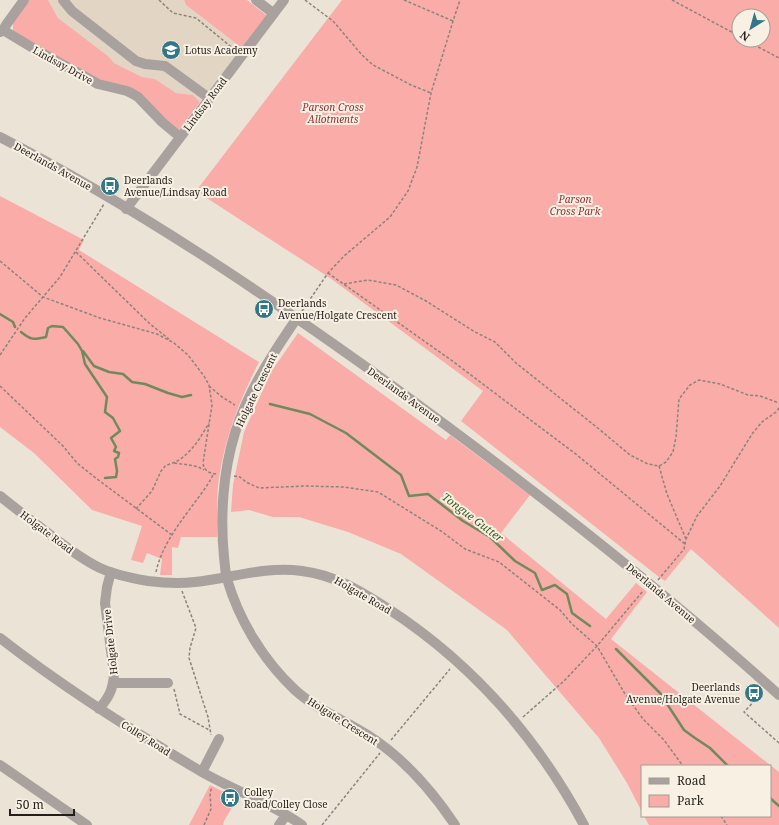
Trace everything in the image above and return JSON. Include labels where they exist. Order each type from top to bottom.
[{"type":"street","points":[[2,31],[24,0]]},
{"type":"street","points":[[64,0],[72,11],[136,61],[145,64],[164,66],[209,98]]},
{"type":"street","points":[[256,0],[273,14]]},
{"type":"street","name":"Lindsay Road","points":[[126,209],[284,0]]},
{"type":"street","name":"Lindsay Drive","points":[[2,31],[98,84],[127,90],[180,137]]},
{"type":"street","name":"Deerlands Avenue","points":[[0,137],[108,198],[298,318],[507,470],[651,585],[779,695]]},
{"type":"street","name":"Holgate Crescent","points":[[298,318],[272,354],[244,409],[235,432],[226,475],[223,530],[227,577],[235,602],[244,622],[267,659],[279,674],[312,704],[366,734],[385,747],[431,792],[455,825]]},
{"type":"street","name":"Holgate Road","points":[[0,496],[86,561],[111,572],[136,579],[154,582],[193,583],[256,571],[286,569],[316,573],[346,583],[394,613],[450,656],[478,681],[517,722],[535,745],[571,800],[584,825]]},
{"type":"street","name":"Holgate Drive","points":[[99,709],[111,692],[114,684],[105,603],[111,572]]},
{"type":"street","name":"Colley Road","points":[[0,638],[99,709],[202,772],[286,815],[302,825]]},
{"type":"street","points":[[114,684],[168,683]]},
{"type":"street","points":[[202,772],[219,739]]},
{"type":"street","points":[[0,765],[87,825]]},
{"type":"street","points":[[279,825],[286,815]]},
{"type":"path","points":[[159,0],[173,13],[196,18],[242,56]]},
{"type":"path","points":[[305,0],[333,21],[362,55],[373,65],[411,85],[431,93]]},
{"type":"path","points":[[404,0],[453,21]]},
{"type":"path","points":[[298,318],[328,274],[344,256],[390,217],[408,191],[417,167],[431,93],[460,0]]},
{"type":"path","points":[[672,0],[731,32]]},
{"type":"path","points":[[761,48],[779,58]]},
{"type":"path","points":[[0,355],[25,318],[60,277],[108,198]]},
{"type":"path","points":[[75,252],[150,324],[188,355],[198,367],[209,385],[222,397],[244,409]]},
{"type":"path","points":[[0,261],[43,296],[100,318],[157,334],[174,343]]},
{"type":"path","points":[[328,274],[451,360],[564,446],[686,544]]},
{"type":"path","points":[[344,284],[368,280],[396,285],[426,301],[475,332],[495,342],[516,362],[630,455],[648,464],[659,466],[666,462],[673,452],[676,437],[679,399],[690,385],[699,380],[720,384],[748,395],[760,396],[779,403]]},
{"type":"path","points":[[207,471],[204,468],[203,463],[212,405],[209,385]]},
{"type":"path","points":[[0,386],[63,446],[77,463],[172,535]]},
{"type":"path","points":[[686,539],[697,516],[720,486],[752,434],[762,422],[779,408]]},
{"type":"path","points":[[174,463],[182,459],[191,449],[210,421]]},
{"type":"path","points":[[136,509],[152,491],[161,471],[166,464],[174,463],[194,465],[214,474],[240,477],[246,482],[259,488],[306,486],[344,487],[378,492],[441,531],[465,549],[499,562],[560,610],[572,624],[597,646],[625,694],[643,719],[664,740],[682,765]]},
{"type":"path","points":[[517,722],[564,680],[597,646],[651,585],[676,560],[684,549],[686,539],[667,494],[659,466]]},
{"type":"path","points":[[154,582],[158,563],[163,550],[172,535],[210,483],[214,474]]},
{"type":"path","points":[[179,583],[196,628],[190,648],[189,658],[208,717],[214,748]]},
{"type":"path","points":[[168,683],[174,689],[180,714],[211,731]]},
{"type":"path","points":[[768,685],[744,712],[779,744]]},
{"type":"path","points":[[204,825],[211,808],[210,793],[215,779]]},
{"type":"path","points":[[721,817],[727,825]]},
{"type":"shaded area","name":"Lotus Academy","points":[[48,0],[184,0],[186,5],[242,48],[200,102],[193,95],[176,93],[155,79],[142,77],[114,63],[108,56],[58,18]]},
{"type":"green space","points":[[29,0],[48,0],[58,18],[108,56],[114,63],[142,77],[155,79],[176,93],[193,95],[200,102],[179,130],[168,122],[152,106],[18,37],[13,30],[13,23]]},
{"type":"green space","points":[[184,0],[247,0],[270,18],[242,48],[186,5]]},
{"type":"green space","name":"Parson Cross Park","points":[[342,0],[779,0],[779,628],[691,549],[665,581],[659,577],[461,421],[483,391],[330,278],[196,191]]},
{"type":"green space","points":[[0,196],[84,240],[79,250],[259,362],[234,418],[225,448],[218,485],[217,537],[181,537],[178,548],[172,547],[172,575],[160,575],[162,559],[147,553],[143,563],[131,560],[142,526],[92,510],[34,453],[0,427]]},
{"type":"green space","points":[[298,333],[446,440],[450,435],[530,495],[501,533],[606,619],[636,583],[647,592],[611,639],[770,765],[641,765],[641,810],[627,783],[599,738],[507,630],[401,554],[348,532],[299,517],[273,517],[249,510],[231,512],[233,485],[244,432],[271,372]]},
{"type":"green space","points":[[771,766],[779,772],[779,825],[649,825],[645,817],[771,817]]},
{"type":"green space","points":[[210,785],[237,799],[223,825],[189,825]]},
{"type":"waterway","points":[[0,314],[13,322],[15,327]]},
{"type":"waterway","points":[[21,332],[27,337],[38,339],[46,337],[48,328],[52,326],[63,327],[78,344],[82,351],[85,364],[107,397],[105,412],[113,418],[120,431],[111,438],[116,447],[114,451],[119,453],[118,457],[115,459],[117,471],[116,477],[105,478]]},
{"type":"waterway","name":"Tongue Gutter","points":[[83,351],[94,366],[109,372],[123,374],[132,382],[145,384],[182,397],[191,395]]},
{"type":"waterway","name":"Tongue Gutter","points":[[270,404],[310,414],[346,433],[401,475],[409,496],[428,494],[463,521],[490,537],[515,561],[535,573],[542,590],[555,585],[567,594],[572,613],[590,626]]},
{"type":"waterway","name":"Tongue Gutter","points":[[616,649],[660,693],[684,730],[710,748],[727,765]]},
{"type":"waterway","name":"Tongue Gutter","points":[[771,799],[779,806]]},
{"type":"place","name":"Lotus Academy","points":[[171,50]]},
{"type":"place","name":"Deerlands Avenue/Lindsay Road","points":[[110,186]]},
{"type":"place","name":"Deerlands Avenue/Holgate Crescent","points":[[264,309]]},
{"type":"place","name":"Deerlands Avenue/Holgate Avenue","points":[[754,693]]},
{"type":"place","name":"Colley Road/Colley Close","points":[[230,798]]},
{"type":"park label","name":"Parson Cross Allotments","points":[[333,112]]}]
